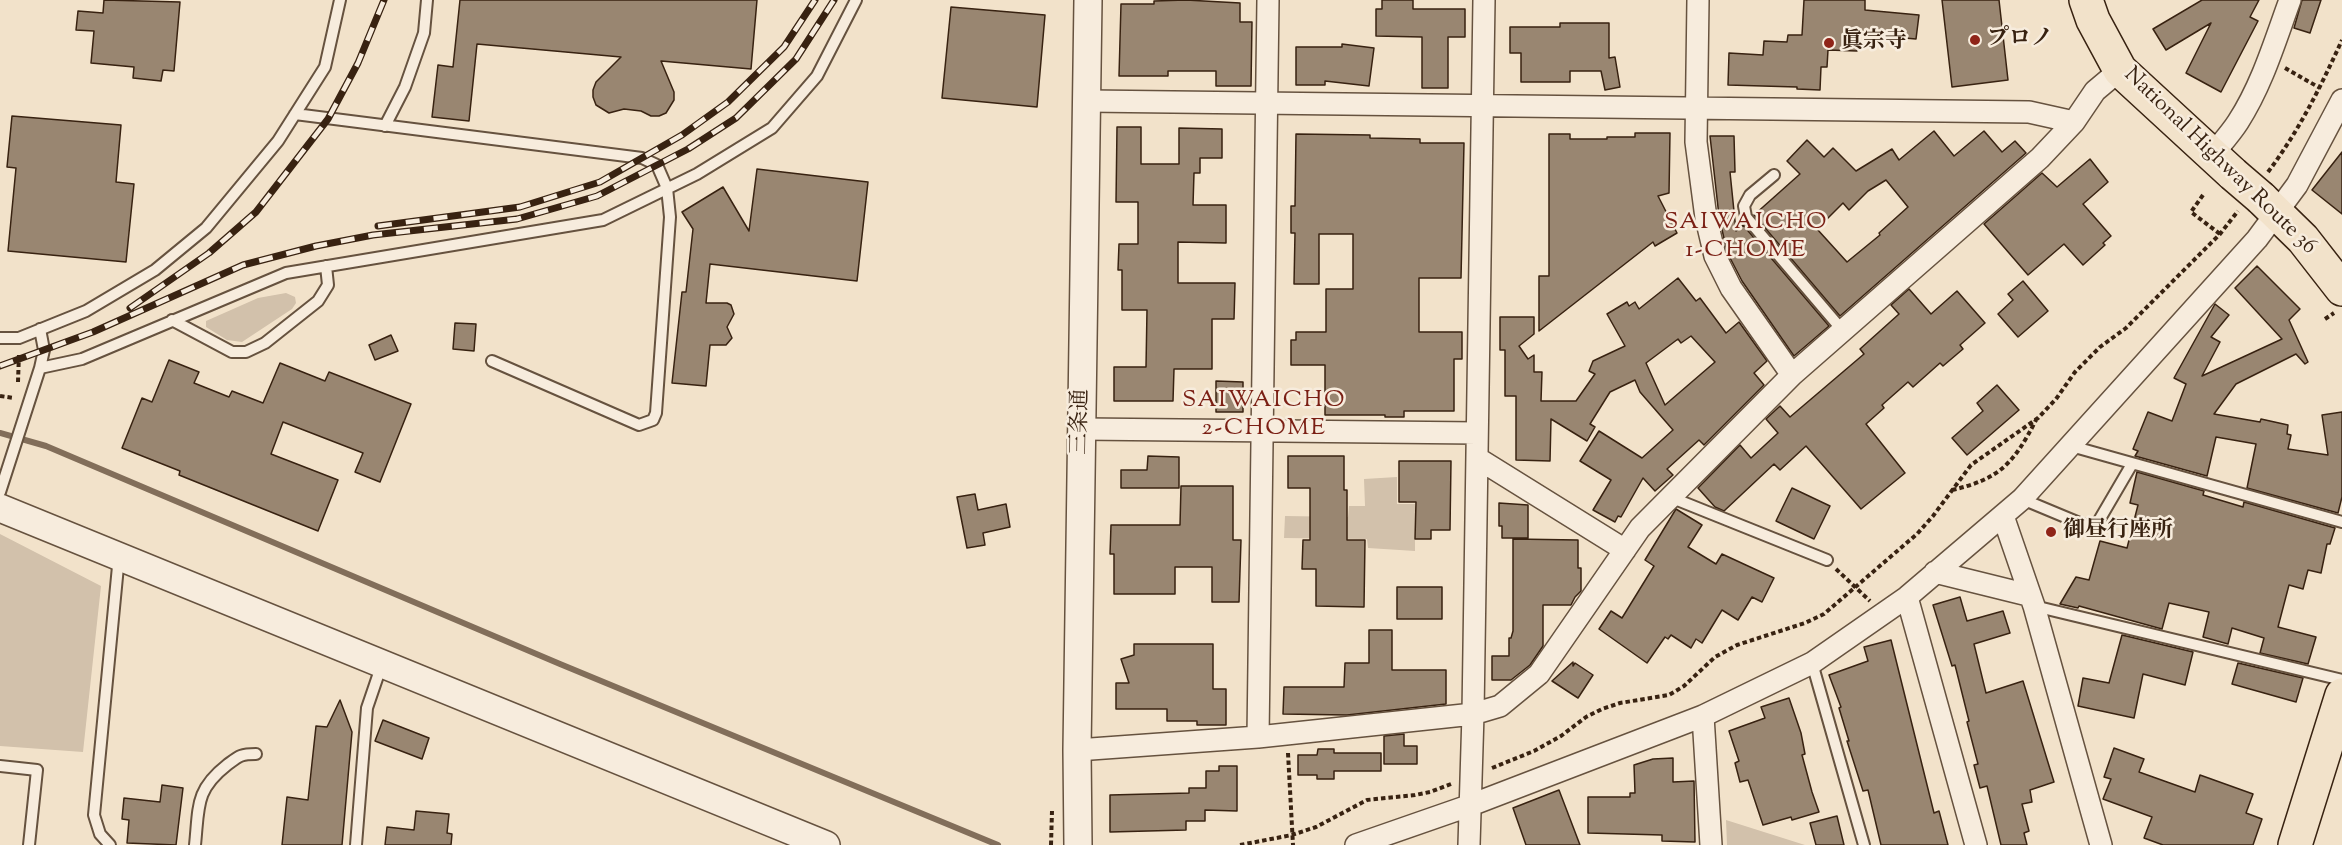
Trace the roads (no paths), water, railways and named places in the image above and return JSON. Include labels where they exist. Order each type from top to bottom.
[{"type":"highway","name":"National Highway Route 36","points":[[2086,0],[2093,20],[2120,70],[2303,238],[2342,289]]},
{"type":"highway","points":[[2295,845],[2342,695]]},
{"type":"street","name":"三条通","points":[[1078,845],[1077,750],[1088,0]]},
{"type":"street","points":[[1258,737],[1268,0]]},
{"type":"street","points":[[1469,845],[1484,0]]},
{"type":"street","points":[[1698,0],[1696,142],[1706,218],[1715,255],[1731,288],[1792,375]]},
{"type":"street","points":[[2223,164],[2238,122],[2269,59],[2290,0]]},
{"type":"street","points":[[1077,750],[1258,737],[1473,714],[1500,706],[1539,674],[1640,528],[1670,497],[1792,375],[2040,158],[2074,122],[2095,91],[2120,70]]},
{"type":"street","points":[[1356,845],[1471,805],[1703,716],[1812,663],[1907,597],[2022,499],[2257,239],[2261,198],[2297,185],[2342,100]]},
{"type":"street","points":[[1087,102],[2029,112],[2074,122]]},
{"type":"street","points":[[1082,429],[1477,433]]},
{"type":"street","points":[[1477,458],[1624,550]]},
{"type":"street","points":[[0,508],[826,845]]},
{"type":"street","points":[[2003,516],[2031,601],[2101,845]]},
{"type":"street","points":[[1935,572],[2031,601]]},
{"type":"street","points":[[1907,597],[1976,845]]},
{"type":"street","points":[[1703,716],[1711,845]]},
{"type":"lane","points":[[0,338],[19,338],[86,311],[155,270],[206,228],[278,141],[325,67],[340,0]]},
{"type":"lane","points":[[386,126],[405,87],[424,33],[427,0]]},
{"type":"lane","points":[[40,368],[82,359],[286,273],[603,220],[697,174],[772,128],[817,76],[856,0]]},
{"type":"lane","points":[[295,114],[642,158],[657,165],[667,188],[670,244],[656,413],[653,420],[639,425],[492,361]]},
{"type":"lane","points":[[1774,175],[1750,195],[1744,206],[1746,217],[1843,331]]},
{"type":"lane","points":[[172,320],[232,352],[246,352],[265,343],[318,301],[328,285],[326,266]]},
{"type":"lane","points":[[0,492],[40,368],[44,351],[40,329]]},
{"type":"lane","points":[[2071,446],[2132,465],[2342,522]]},
{"type":"lane","points":[[2022,499],[2094,529],[2132,465]]},
{"type":"lane","points":[[1670,497],[1827,560]]},
{"type":"lane","points":[[110,845],[100,834],[94,815],[119,556]]},
{"type":"lane","points":[[2031,601],[2342,680]]},
{"type":"lane","points":[[356,845],[367,708],[382,663]]},
{"type":"lane","points":[[1812,663],[1864,845]]},
{"type":"lane","points":[[195,845],[200,798],[211,778],[242,754],[256,754]]},
{"type":"lane","points":[[0,766],[37,770],[29,845]]},
{"type":"waterway","points":[[0,433],[46,446],[560,664],[998,845]]},
{"type":"railway","points":[[130,308],[209,253],[256,212],[328,119],[358,63],[384,0]]},
{"type":"railway","points":[[378,226],[520,207],[600,182],[682,135],[728,102],[784,47],[815,0]]},
{"type":"railway","points":[[0,366],[93,332],[243,265],[316,246],[373,235],[517,219],[597,196],[688,149],[736,118],[796,59],[834,0]]},
{"type":"place","name":"プロノ","points":[[1975,40]]},
{"type":"place","name":"眞宗寺","points":[[1829,43]]},
{"type":"place","name":"御昼行座所","points":[[2051,532]]},
{"type":"district","name":"SAIWAICHO 1-CHOME","points":[[1746,238]]},
{"type":"district","name":"SAIWAICHO 2-CHOME","points":[[1264,416]]}]
